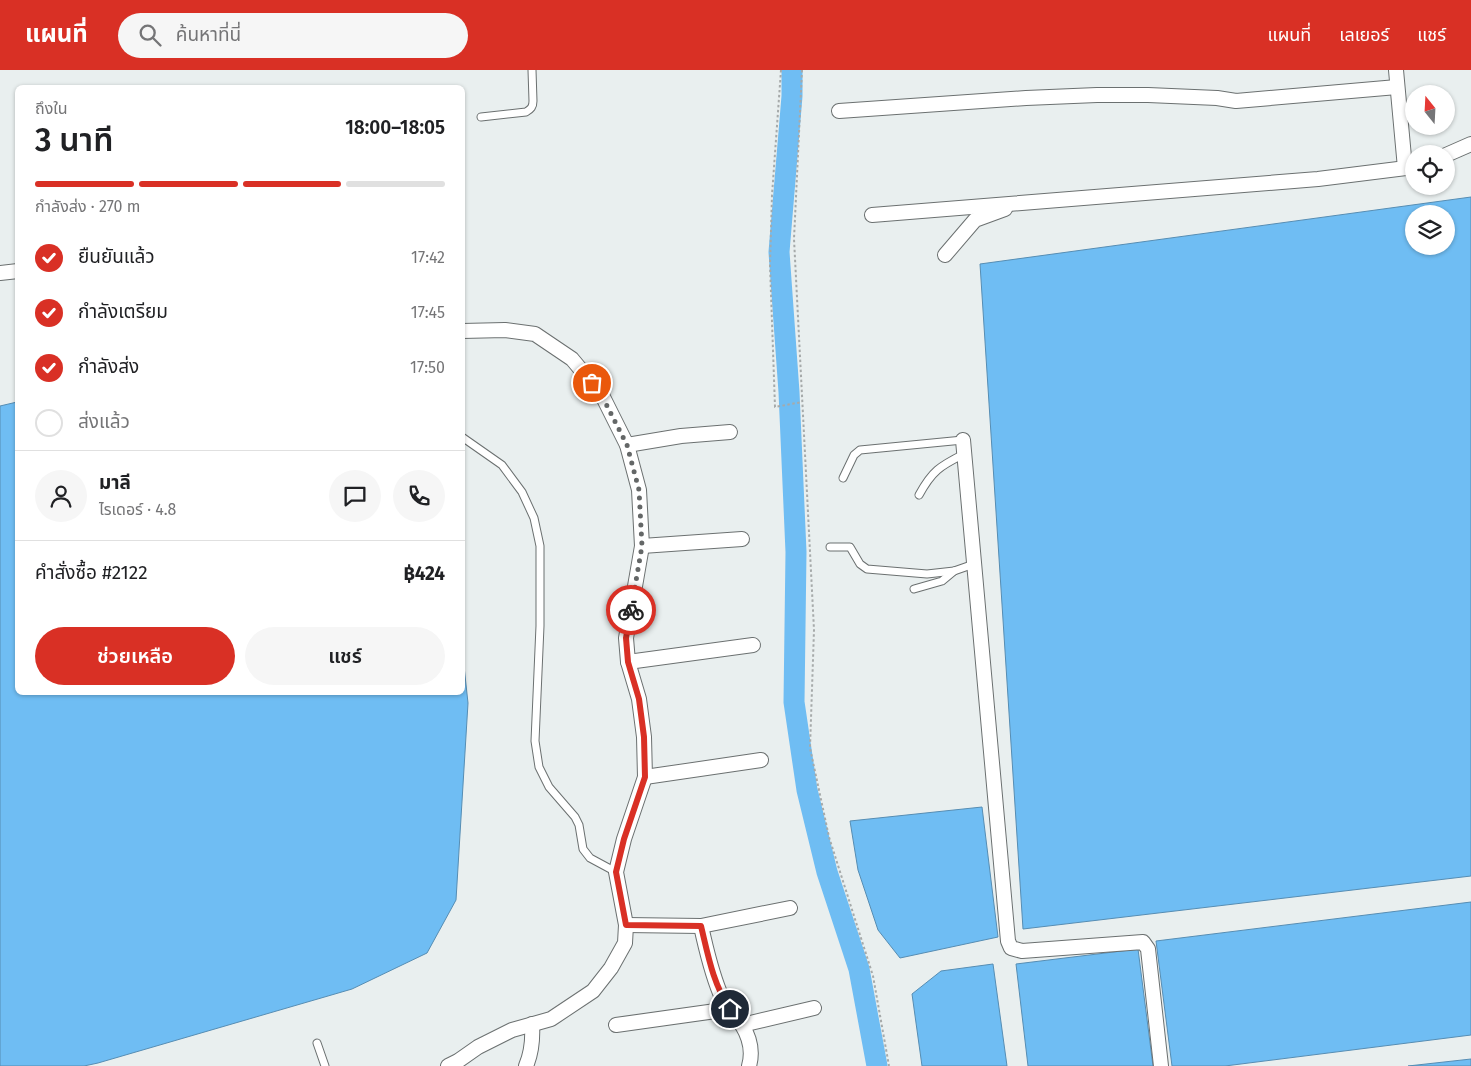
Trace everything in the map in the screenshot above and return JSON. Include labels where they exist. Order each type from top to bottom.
[{"type":"street","points":[[1396,70],[1406,145]]},
{"type":"street","points":[[839,111],[1097,95],[1148,95],[1236,101],[1398,87]]},
{"type":"street","points":[[1455,151],[1471,144]]},
{"type":"street","points":[[872,215],[1318,179],[1405,168]]},
{"type":"street","points":[[945,255],[975,220],[1022,203]]},
{"type":"street","points":[[0,273],[15,271]]},
{"type":"street","points":[[448,1066],[478,1047],[512,1030],[551,1019],[593,991],[611,968],[625,943],[626,925],[616,872],[624,839],[645,777],[644,737],[639,699],[628,662],[626,638],[642,546],[639,490],[627,445],[602,396],[572,358],[535,334],[505,330],[465,331]]},
{"type":"street","points":[[627,445],[681,436],[730,432]]},
{"type":"street","points":[[963,447],[1008,941],[1011,948],[1022,951],[1143,942],[1146,944],[1161,1066]]},
{"type":"street","points":[[642,546],[742,539]]},
{"type":"street","points":[[628,662],[753,645]]},
{"type":"street","points":[[645,777],[762,760]]},
{"type":"street","points":[[626,925],[701,926],[790,908]]},
{"type":"street","points":[[701,926],[710,967],[721,996],[742,1025],[751,1050],[748,1066]]},
{"type":"street","points":[[742,1025],[814,1008]]},
{"type":"street","points":[[616,1025],[730,1009]]},
{"type":"street","points":[[526,1066],[533,1043],[532,1024]]},
{"type":"lane","points":[[481,117],[526,112],[531,109],[533,106],[532,70]]},
{"type":"lane","points":[[465,439],[502,465],[522,492],[534,518],[540,546],[540,626],[535,741],[539,767],[549,787],[575,817],[579,825],[583,849],[590,858],[616,872]]},
{"type":"lane","points":[[843,478],[851,459],[860,450],[963,447]]},
{"type":"lane","points":[[919,495],[928,479],[937,469],[963,447]]},
{"type":"lane","points":[[830,547],[850,547],[860,564],[867,568],[927,574],[954,571],[974,564]]},
{"type":"lane","points":[[914,589],[942,581],[954,571]]},
{"type":"lane","points":[[317,1043],[325,1066]]},
{"type":"path","points":[[781,70],[772,195],[770,265],[775,407],[802,402]]},
{"type":"path","points":[[802,70],[794,239],[814,630],[810,748],[829,837],[873,976],[889,1066]]},
{"type":"water","points":[[1471,197],[1471,876],[1023,929],[980,264],[1405,206],[1405,255],[1455,255],[1455,205],[1412,205]]},
{"type":"water","points":[[15,402],[15,695],[465,695],[465,675],[468,703],[456,900],[427,953],[352,989],[98,1063],[84,1066],[0,1066],[0,406]]},
{"type":"water","points":[[982,807],[998,937],[900,958],[878,930],[858,870],[850,821]]},
{"type":"water","points":[[1471,902],[1471,1035],[1225,1066],[1172,1066],[1156,941]]},
{"type":"water","points":[[1138,949],[1153,1066],[1028,1066],[1016,964]]},
{"type":"water","points":[[993,964],[1007,1066],[922,1066],[912,994],[941,971]]},
{"type":"water","points":[[1471,1059],[1471,1066],[1408,1066]]},
{"type":"waterway","points":[[792,70],[792,96],[779,252],[789,392],[796,552],[794,702],[807,790],[827,872],[859,969],[877,1066]]},
{"type":"way so far","points":[[592,383],[602,396],[627,445],[639,490],[642,546],[631,610]]},
{"type":"route","points":[[631,610],[626,638],[628,662],[639,699],[644,737],[645,777],[624,839],[616,872],[626,925],[701,926],[710,967],[721,996],[730,1009]]}]
